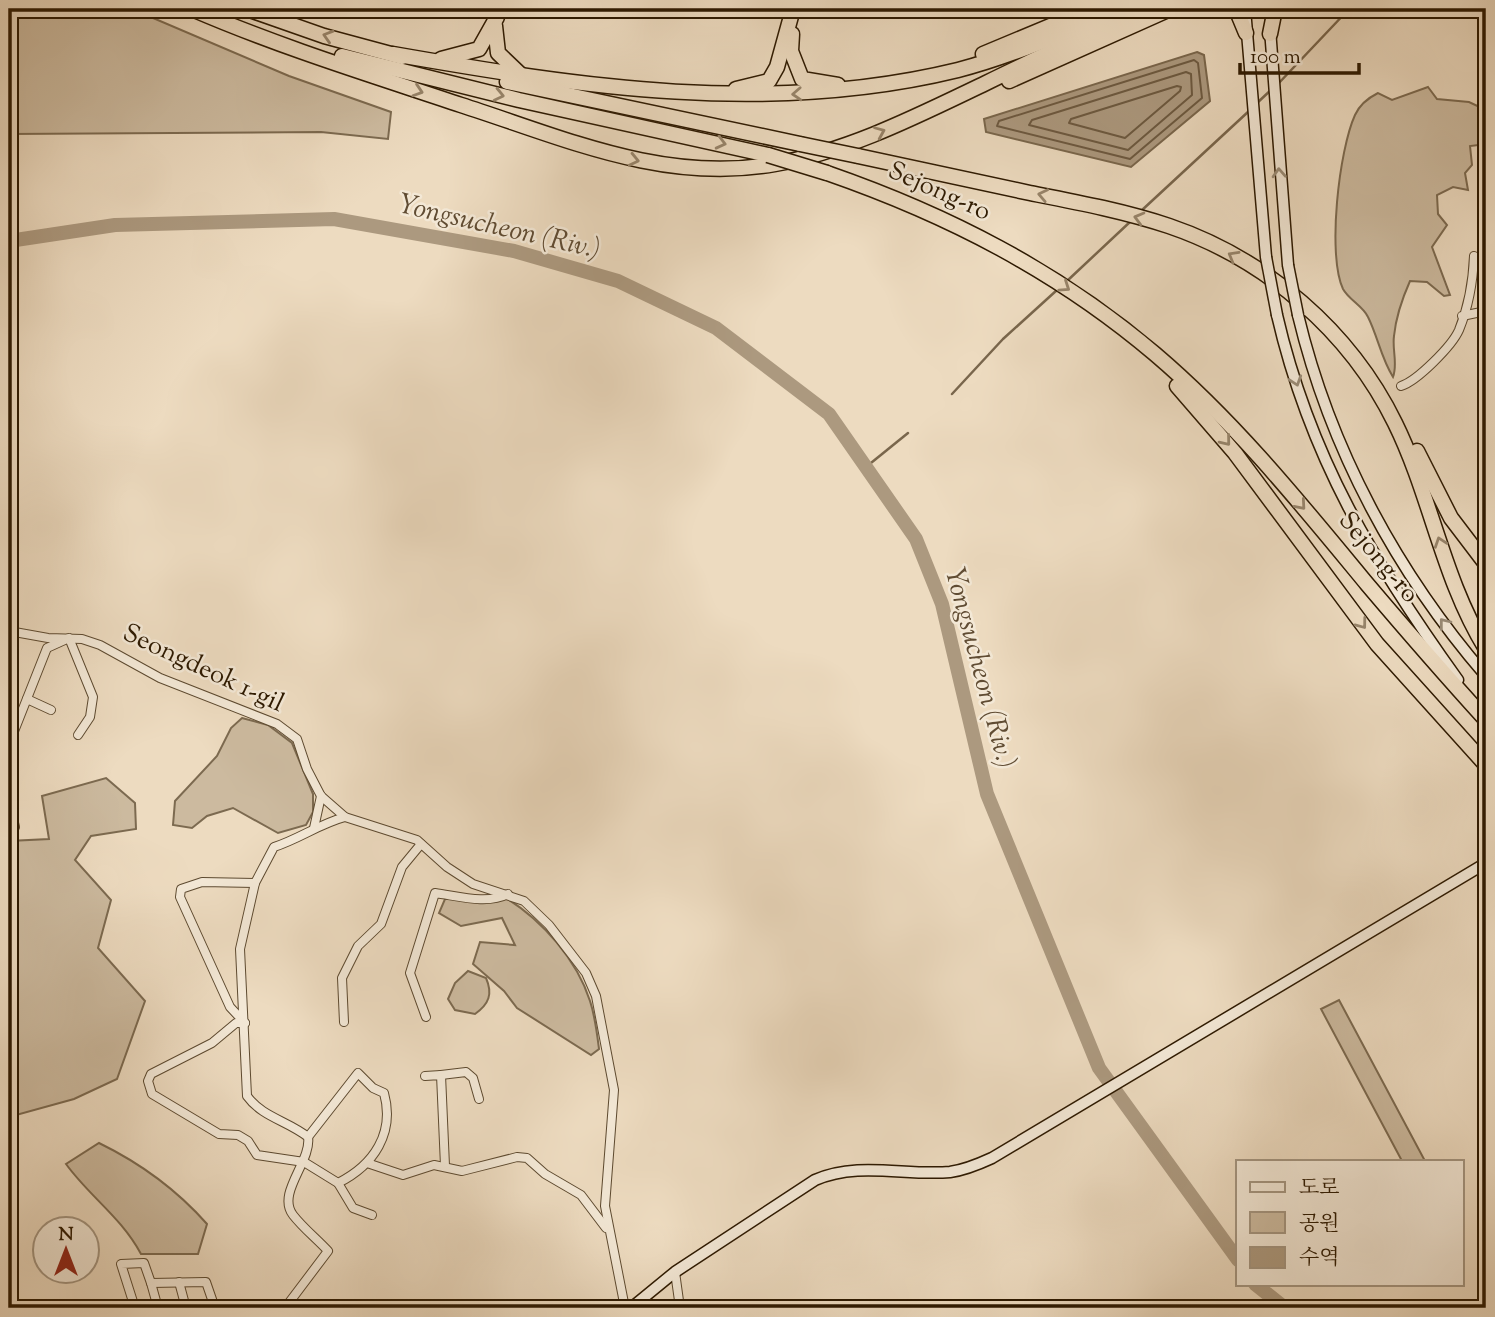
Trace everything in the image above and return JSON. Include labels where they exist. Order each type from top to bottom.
[{"type":"highway","points":[[192,9],[300,52],[590,149],[660,166],[740,169],[775,164],[851,144],[1029,73],[1166,10]]},
{"type":"highway","name":"Sejong-ro","points":[[198,9],[323,51],[390,69],[768,155],[827,173],[962,226],[1042,271],[1089,303],[1165,363],[1256,452],[1486,718]]},
{"type":"highway","name":"Sejong-ro","points":[[247,9],[324,36],[393,54],[1109,211],[1168,226],[1234,257],[1308,306],[1326,323],[1373,383],[1405,444],[1452,575],[1486,649]]},
{"type":"highway","points":[[794,9],[790,51],[802,79],[864,88]]},
{"type":"highway","points":[[700,94],[748,88],[769,81],[777,67],[794,9]]},
{"type":"highway","points":[[913,79],[1091,9]]},
{"type":"highway","points":[[393,54],[593,86],[700,94],[764,95],[864,88],[913,79],[1020,51],[1122,9]]},
{"type":"highway","points":[[920,115],[1145,9]]},
{"type":"highway","points":[[1236,9],[1246,33]]},
{"type":"highway","points":[[1270,34],[1275,9]]},
{"type":"highway","points":[[430,61],[456,57],[479,49],[498,13]]},
{"type":"highway","points":[[498,13],[494,33],[498,53],[521,75]]},
{"type":"highway","points":[[1112,321],[1206,417],[1377,644],[1486,765]]},
{"type":"highway","points":[[1373,383],[1400,420],[1451,518],[1486,564]]},
{"type":"street","points":[[1245,9],[1266,257],[1277,316],[1312,435],[1362,537],[1407,610],[1486,718]]},
{"type":"street","points":[[1268,9],[1288,265],[1298,315],[1334,429],[1388,539],[1425,597],[1486,676]]},
{"type":"street","points":[[1401,386],[1414,382],[1458,332],[1473,282],[1474,256]]},
{"type":"street","points":[[1462,316],[1486,311]]},
{"type":"street","name":"Seongdeok 1-gil","points":[[9,631],[48,638],[69,638],[100,645],[160,678],[277,724],[297,739],[307,769],[321,796],[345,817],[390,830],[421,844],[447,867],[473,884],[508,894],[536,911],[549,925],[586,974],[596,996],[614,1090],[607,1156],[608,1230],[625,1308]]},
{"type":"street","points":[[9,744],[47,648],[69,638],[93,697],[90,717],[78,735]]},
{"type":"street","points":[[27,699],[51,710]]},
{"type":"street","points":[[314,828],[321,796]]},
{"type":"street","points":[[9,800],[15,827]]},
{"type":"street","points":[[285,1308],[328,1251],[291,1214],[288,1204],[310,1149],[308,1137],[285,1121],[256,1110],[247,1096],[240,949],[256,883],[274,847],[298,840],[314,828],[345,817]]},
{"type":"street","points":[[344,1022],[342,978],[358,946],[381,924],[402,867],[421,844]]},
{"type":"street","points":[[631,1308],[675,1272],[814,1180],[833,1172],[871,1169],[951,1172],[969,1168],[1486,863]]},
{"type":"street","points":[[245,1023],[230,1007],[180,897],[181,889],[202,882],[256,883]]},
{"type":"street","points":[[426,1017],[410,974],[435,893],[482,899],[499,898],[508,894]]},
{"type":"street","points":[[245,1023],[236,1023],[212,1043],[151,1074],[148,1081],[152,1094],[166,1099],[219,1134],[238,1135],[248,1141],[257,1155],[304,1162],[338,1183],[353,1208],[372,1215]]},
{"type":"street","points":[[425,1076],[466,1072],[473,1078],[479,1099]]},
{"type":"street","points":[[308,1137],[358,1073],[373,1088],[384,1093],[387,1134],[367,1163],[338,1183]]},
{"type":"street","points":[[441,1075],[445,1166]]},
{"type":"street","name":"Seongdeok 1-gil","points":[[367,1163],[403,1175],[434,1164],[462,1171],[517,1157],[527,1158],[545,1174],[581,1195],[608,1230]]},
{"type":"street","points":[[135,1308],[121,1264],[144,1263],[158,1308]]},
{"type":"street","points":[[675,1272],[680,1308]]},
{"type":"street","points":[[179,1282],[186,1308]]},
{"type":"street","points":[[151,1283],[206,1282],[215,1308]]},
{"type":"green space","points":[[9,9],[127,9],[139,12],[289,76],[391,112],[388,139],[321,132],[9,134]]},
{"type":"green space","points":[[1428,87],[1437,99],[1469,102],[1486,110],[1486,144],[1470,146],[1472,165],[1465,173],[1468,190],[1453,187],[1437,195],[1438,214],[1447,225],[1432,247],[1450,295],[1444,296],[1427,282],[1410,281],[1395,329],[1393,377],[1368,317],[1343,289],[1338,273],[1336,228],[1340,176],[1349,131],[1362,105],[1378,93],[1392,100]]},
{"type":"green space","points":[[242,718],[268,725],[292,743],[313,794],[313,812],[306,825],[278,833],[233,808],[207,816],[192,828],[173,825],[175,801],[217,756],[231,728]]},
{"type":"green space","points":[[106,778],[135,803],[136,829],[91,836],[75,860],[111,900],[98,948],[145,1001],[117,1079],[74,1099],[9,1117],[9,841],[49,839],[42,796]]},
{"type":"green space","points":[[506,898],[545,929],[576,971],[590,1001],[596,1025],[599,1049],[591,1055],[517,1008],[504,991],[473,964],[480,942],[515,945],[502,918],[461,926],[439,913],[445,899]]},
{"type":"green space","points":[[468,971],[486,978],[489,989],[484,1006],[475,1014],[455,1010],[448,999],[455,983]]},
{"type":"green space","points":[[1339,1000],[1424,1160],[1401,1160],[1321,1009]]},
{"type":"green space","points":[[99,1143],[157,1178],[207,1224],[198,1254],[141,1254],[115,1218],[66,1164]]},
{"type":"water","points":[[1197,52],[1204,55],[1210,101],[1131,167],[986,132],[984,119]]},
{"type":"waterway","points":[[1277,85],[1349,9]]},
{"type":"waterway","points":[[1256,104],[1272,89]]},
{"type":"waterway","points":[[1141,211],[1249,111]]},
{"type":"waterway","name":"Yongsucheon (Riv.)","points":[[9,241],[115,225],[334,219],[514,251],[618,281],[716,328],[829,414],[916,539],[942,604],[987,794],[1099,1068],[1236,1257]]},
{"type":"waterway","points":[[1067,281],[1131,221]]},
{"type":"waterway","points":[[952,394],[1003,339],[1057,290]]},
{"type":"waterway","points":[[866,467],[908,433]]},
{"type":"waterway","name":"Yongsucheon (Riv.)","points":[[1258,1286],[1285,1308]]}]
